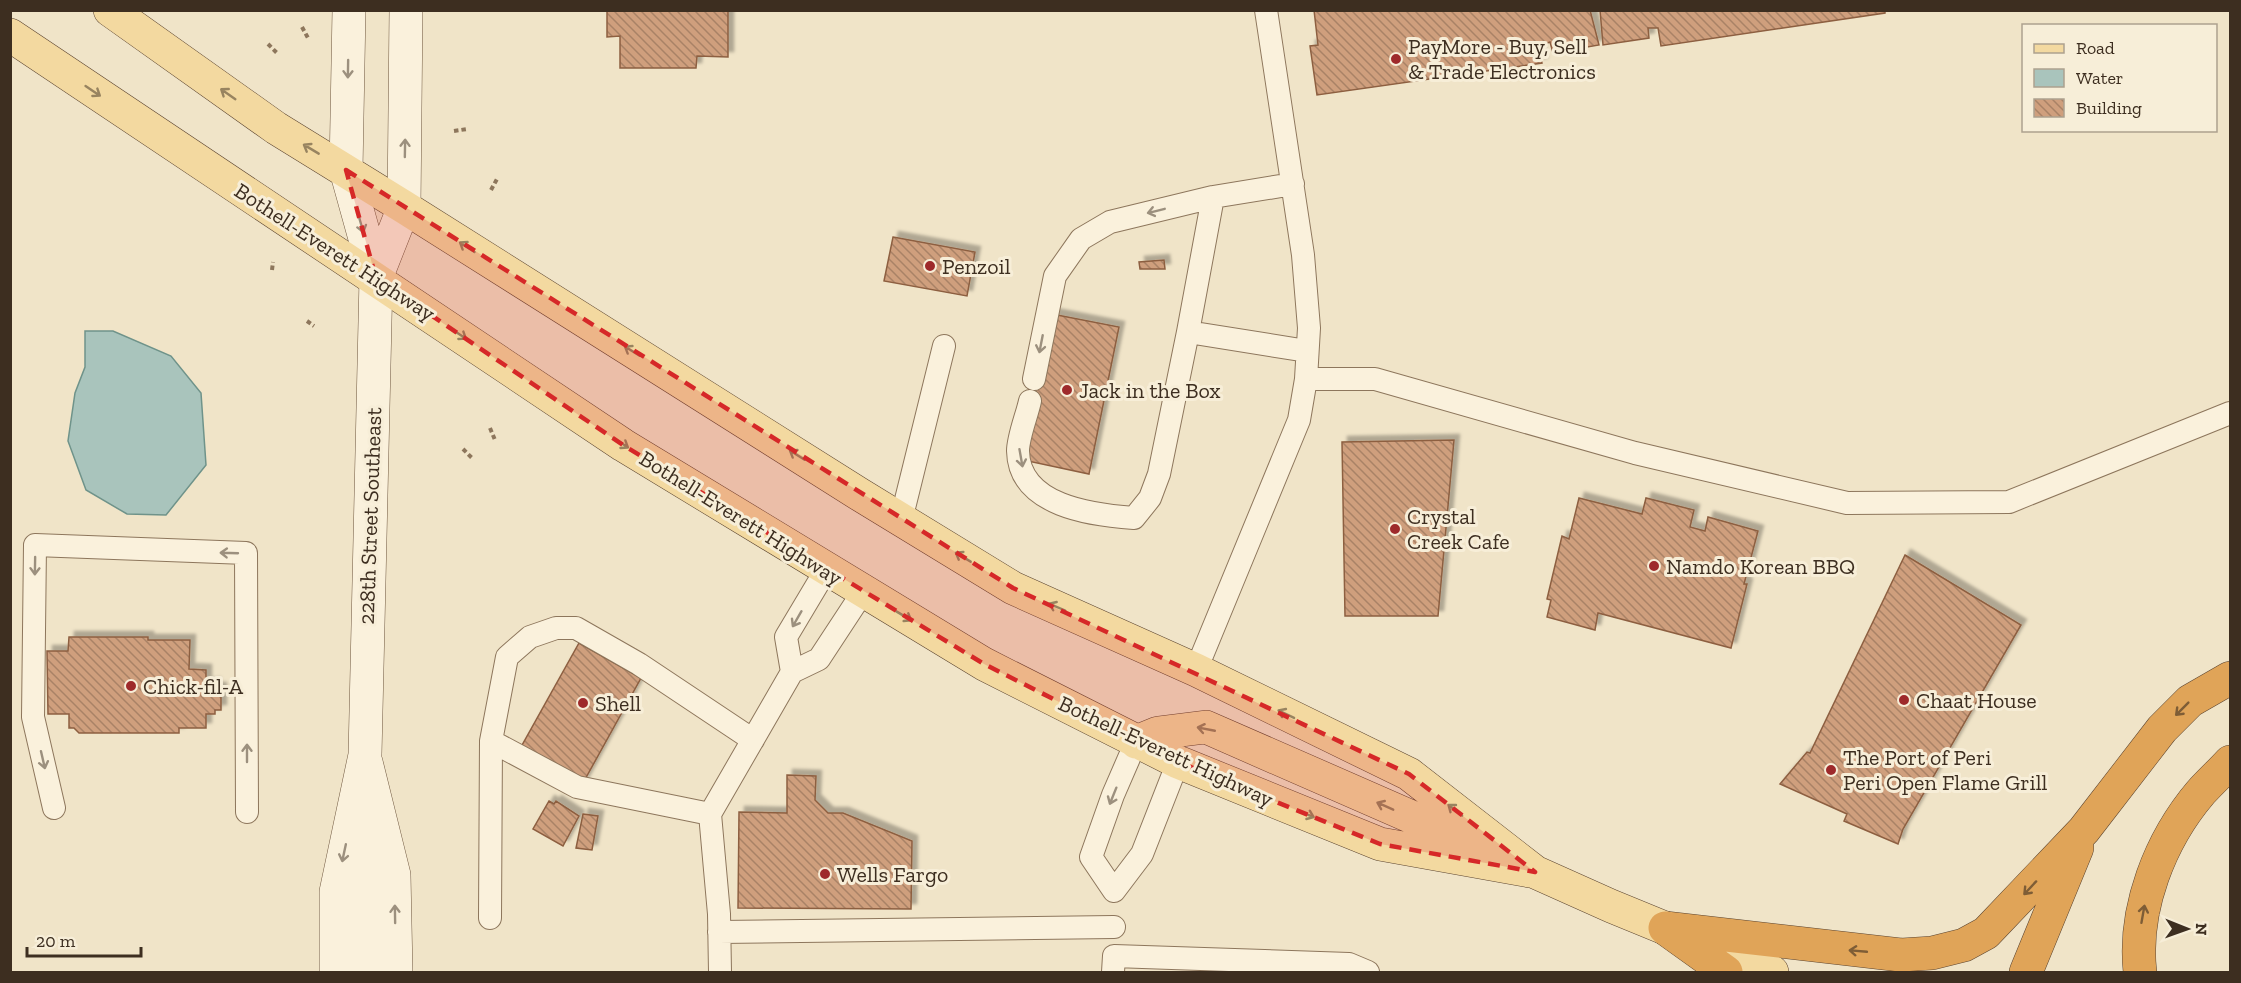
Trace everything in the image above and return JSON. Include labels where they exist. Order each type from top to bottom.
[{"type":"highway","points":[[1665,928],[1901,955],[1932,953],[1964,945],[1986,933],[2084,830],[2162,729],[2190,701],[2230,678]]},
{"type":"highway","points":[[2140,972],[2142,913],[2158,861],[2175,828],[2201,792],[2230,762]]},
{"type":"highway","points":[[2026,972],[2084,830]]},
{"type":"highway","points":[[1665,928],[1726,972]]},
{"type":"main road","name":"Bothell-Everett Highway","points":[[110,10],[276,128],[901,520],[1014,588],[1196,670],[1409,774],[1534,872]]},
{"type":"main road","name":"228th Street Southeast","points":[[336,972],[336,892],[365,754],[376,278],[346,170],[349,10]]},
{"type":"main road","name":"228th Street Southeast","points":[[376,278],[404,207],[406,10]]},
{"type":"main road","name":"Bothell-Everett Highway","points":[[10,35],[623,445],[984,664],[1178,762],[1380,844],[1534,872],[1772,972]]},
{"type":"main road","points":[[1136,742],[1158,733],[1206,727],[1534,872]]},
{"type":"main road","name":"228th Street Southeast","points":[[365,754],[394,875],[396,972]]},
{"type":"main road","points":[[365,754],[369,854],[365,927],[369,972]]},
{"type":"lane","points":[[1196,670],[1299,420],[1306,379],[1309,328],[1304,255],[1266,10]]},
{"type":"lane","points":[[1213,197],[1159,474],[1150,498],[1134,518],[1102,516],[1051,501],[1025,478],[1018,451],[1055,276],[1082,239],[1110,222],[1213,197],[1293,183]]},
{"type":"lane","points":[[1188,332],[1307,351]]},
{"type":"lane","points":[[901,520],[944,346]]},
{"type":"lane","points":[[1306,379],[1375,379],[1635,453],[1846,502],[2009,501],[2230,412]]},
{"type":"lane","points":[[54,808],[33,717],[35,544],[246,553],[248,812]]},
{"type":"lane","points":[[792,672],[786,637],[826,570]]},
{"type":"lane","points":[[720,972],[710,814],[792,672],[819,659],[863,592]]},
{"type":"lane","points":[[490,918],[490,741],[507,657],[530,637],[556,628],[576,628],[639,664],[753,740]]},
{"type":"lane","points":[[490,741],[578,787],[710,814]]},
{"type":"lane","points":[[1136,742],[1113,795],[1092,857],[1114,891],[1114,964],[1348,964],[1368,972]]},
{"type":"lane","points":[[1114,891],[1142,854],[1178,762]]},
{"type":"lane","points":[[719,932],[1114,927]]},
{"type":"path","points":[[302,27],[308,38]]},
{"type":"path","points":[[268,44],[277,53]]},
{"type":"path","points":[[454,131],[467,129]]},
{"type":"path","points":[[491,189],[497,178]]},
{"type":"path","points":[[272,270],[273,262]]},
{"type":"path","points":[[307,321],[314,326]]},
{"type":"path","points":[[490,428],[495,440]]},
{"type":"path","points":[[463,449],[472,458]]},
{"type":"highlighted area","points":[[346,170],[1013,588],[1409,774],[1535,872],[1380,844],[1178,762],[984,664],[623,445],[376,278]]},
{"type":"water","points":[[85,331],[113,331],[171,356],[201,393],[206,465],[166,515],[127,514],[86,490],[68,441],[75,393],[85,367]]},
{"type":"building","points":[[607,10],[728,10],[728,57],[697,56],[696,68],[620,68],[620,36],[607,37]]},
{"type":"building","points":[[1314,10],[1590,10],[1599,45],[1553,53],[1550,42],[1539,46],[1542,63],[1317,95],[1310,46],[1318,45]]},
{"type":"building","points":[[1600,10],[1885,10],[1885,13],[1661,46],[1658,28],[1648,28],[1649,38],[1603,45]]},
{"type":"building","name":"Penzoil","points":[[893,237],[975,252],[967,296],[884,281]]},
{"type":"building","points":[[1164,260],[1165,269],[1140,269],[1139,262]]},
{"type":"building","name":"Jack in the Box","points":[[1052,314],[1119,327],[1089,474],[1023,460],[1026,401]]},
{"type":"building","name":"Crystal Creek Cafe","points":[[1454,440],[1438,616],[1345,616],[1342,442]]},
{"type":"building","points":[[1579,498],[1642,514],[1646,498],[1694,510],[1690,527],[1705,531],[1708,517],[1758,531],[1731,648],[1598,613],[1595,630],[1547,617],[1551,600],[1547,599],[1562,536],[1569,539]]},
{"type":"building","points":[[1905,555],[2021,625],[1903,829],[1898,844],[1844,821],[1847,814],[1780,784],[1807,752],[1810,753]]},
{"type":"building","name":"Chick-fil-A","points":[[69,637],[148,637],[148,640],[190,640],[189,669],[206,670],[206,684],[215,683],[215,688],[221,688],[221,710],[215,710],[215,714],[206,714],[206,728],[179,728],[179,733],[79,733],[74,728],[69,728],[69,714],[48,714],[47,651],[68,651]]},
{"type":"building","points":[[579,643],[641,678],[583,783],[521,747]]},
{"type":"building","name":"Wells Fargo","points":[[787,775],[816,776],[815,800],[828,813],[843,813],[912,841],[911,909],[738,908],[739,812],[787,813]]},
{"type":"building","points":[[549,801],[554,804],[556,801],[579,816],[563,846],[533,829]]},
{"type":"building","points":[[583,814],[598,816],[592,850],[576,848]]},
{"type":"place","name":"PayMore - Buy, Sell & Trade Electronics","points":[[1396,59]]},
{"type":"place","name":"Penzoil","points":[[930,266]]},
{"type":"place","name":"Jack in the Box","points":[[1067,390]]},
{"type":"place","name":"Crystal Creek Cafe","points":[[1395,529]]},
{"type":"place","name":"Namdo Korean BBQ","points":[[1654,566]]},
{"type":"place","name":"Chick-fil-A","points":[[131,686]]},
{"type":"place","name":"Chaat House","points":[[1904,700]]},
{"type":"place","name":"Shell","points":[[583,703]]},
{"type":"place","name":"The Port of Peri Peri Open Flame Grill","points":[[1831,770]]},
{"type":"place","name":"Wells Fargo","points":[[825,874]]}]
